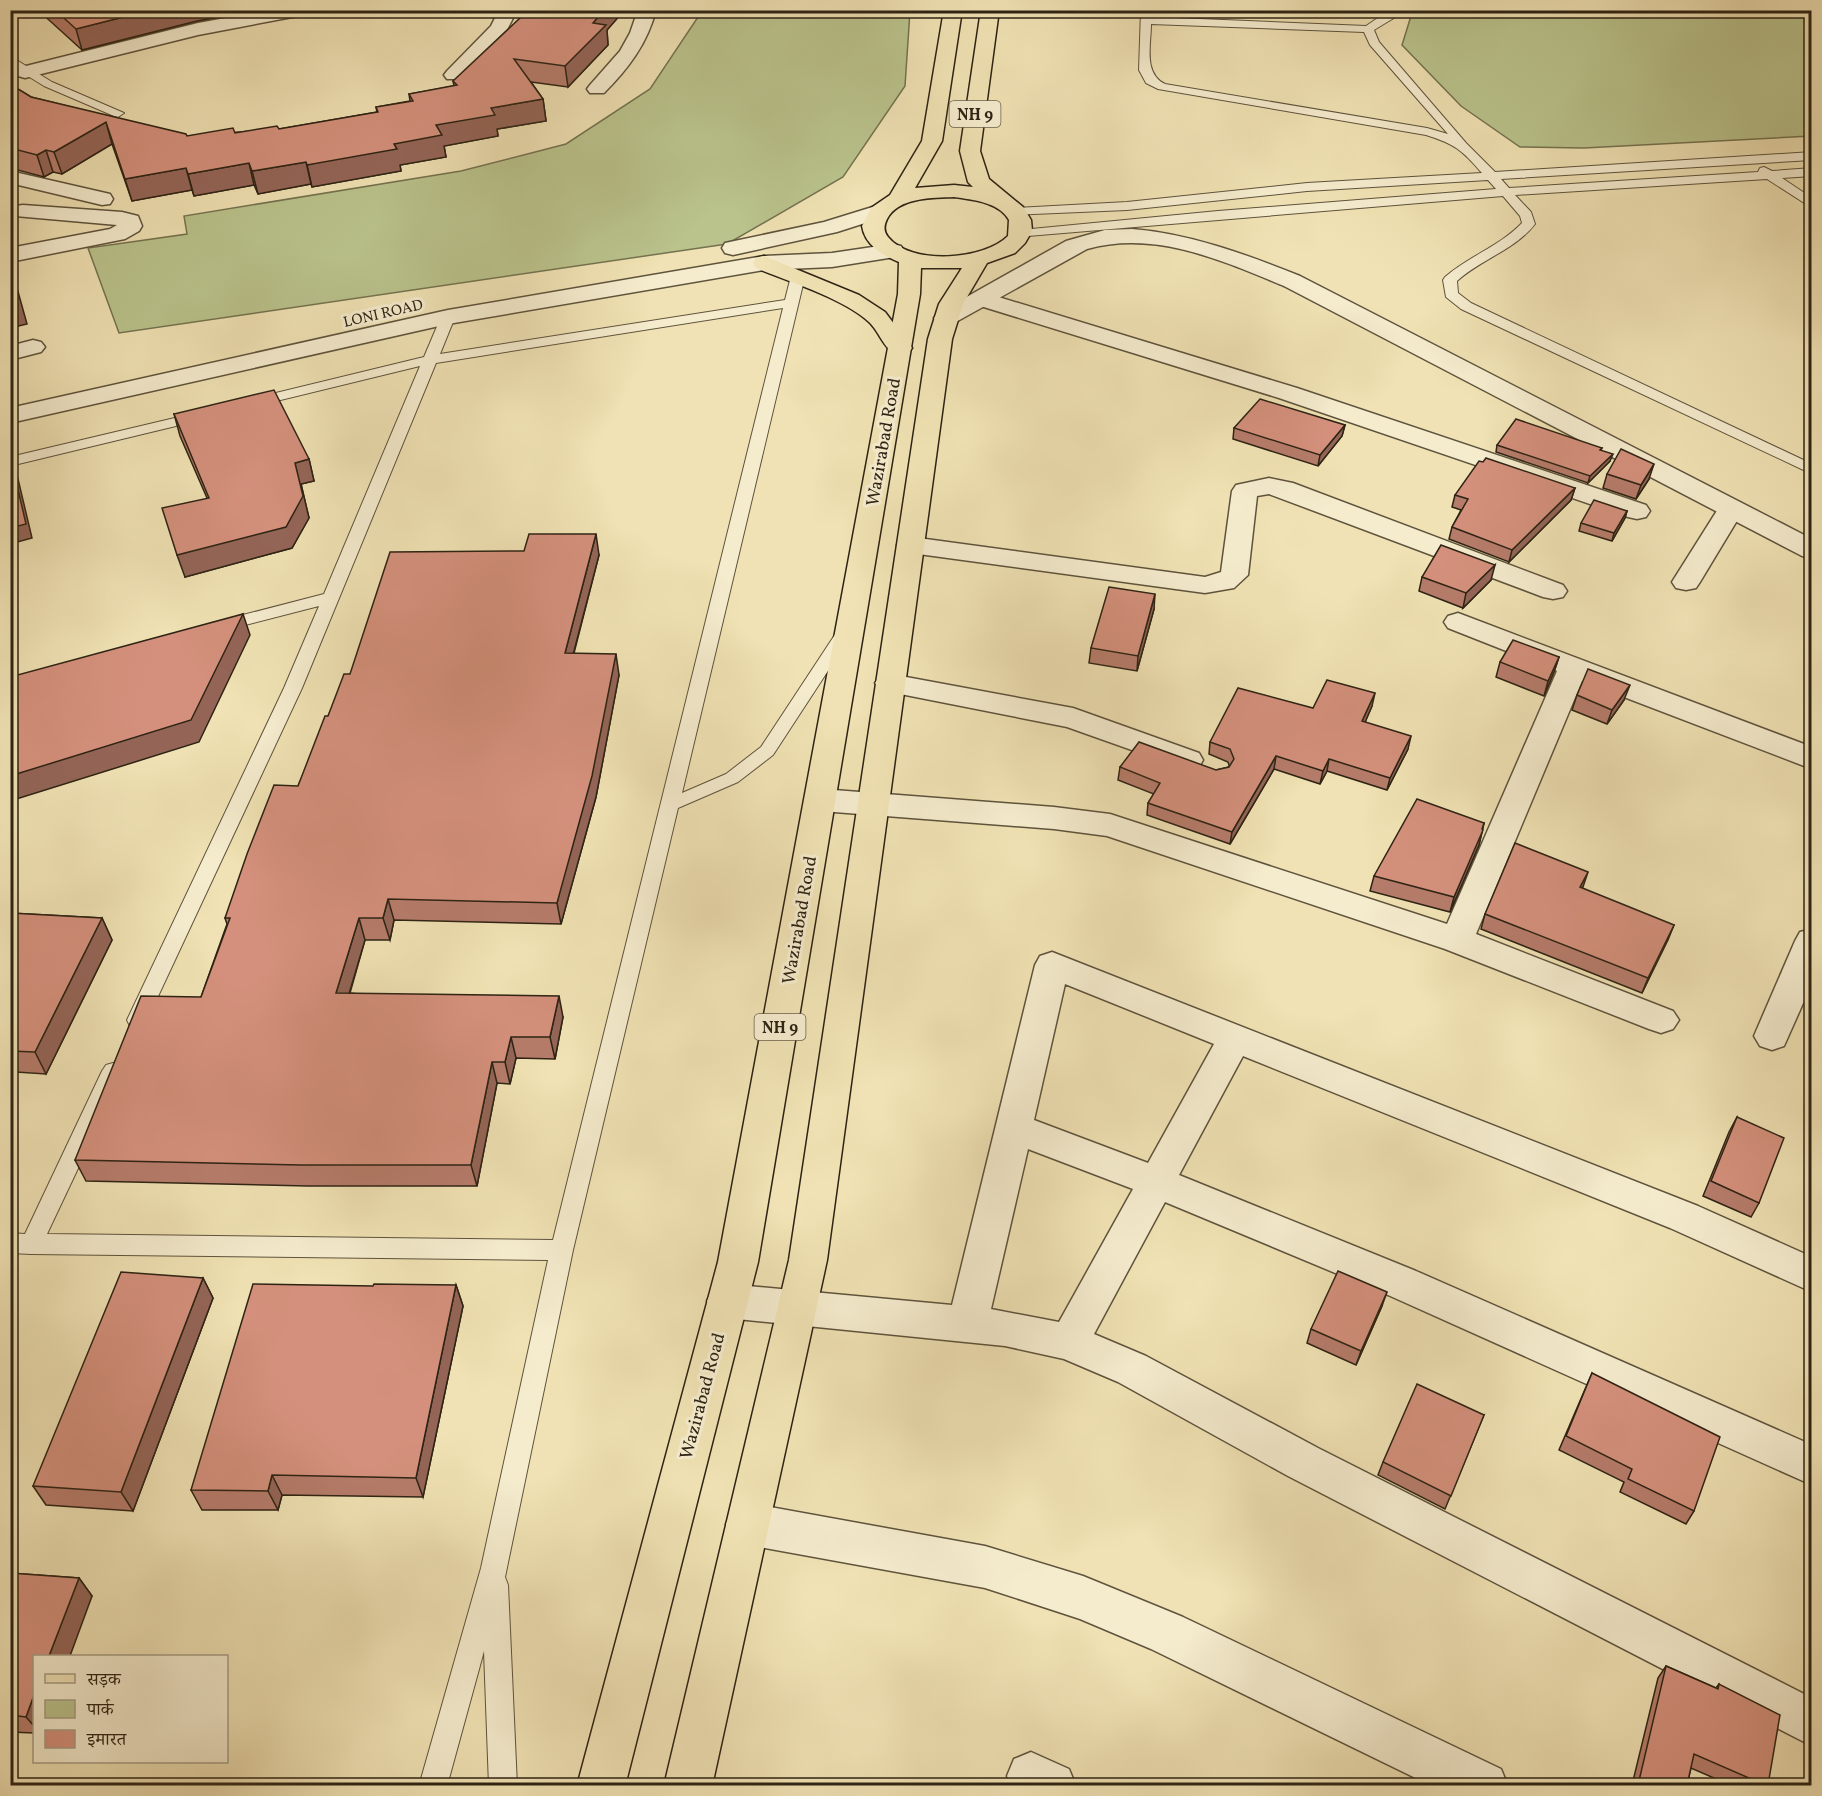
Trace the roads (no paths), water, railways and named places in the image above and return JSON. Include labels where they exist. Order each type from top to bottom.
[{"type":"main road","name":"NH 9","points":[[889,205],[932,141],[953,10]]},
{"type":"main road","name":"NH 9","points":[[990,10],[970,151],[979,182],[1010,208]]},
{"type":"main road","points":[[954,191],[982,195],[1010,208],[1021,222],[1021,234],[1002,252],[978,260],[955,262],[901,254],[883,245],[875,236],[873,225],[889,205],[924,193],[954,191]]},
{"type":"main road","points":[[761,254],[798,276],[851,300],[877,317],[900,348]]},
{"type":"main road","name":"Wazirabad Road","points":[[601,1785],[738,1262],[909,294],[901,254]]},
{"type":"main road","points":[[688,1785],[808,1260],[940,339],[951,303],[978,260]]},
{"type":"street","points":[[25,72],[198,29],[303,10]]},
{"type":"street","points":[[454,75],[499,28],[508,10]]},
{"type":"street","points":[[597,89],[632,49],[643,28],[647,10]]},
{"type":"street","points":[[10,177],[102,199]]},
{"type":"street","points":[[761,254],[889,205]]},
{"type":"street","points":[[10,255],[117,234],[131,225],[130,221],[122,219],[23,211]]},
{"type":"street","points":[[946,318],[1080,243],[1139,236],[1192,244],[1245,261],[1292,281],[1812,550]]},
{"type":"street","points":[[761,254],[832,260],[901,254]]},
{"type":"street","name":"LONI ROAD","points":[[10,398],[448,317],[723,270],[761,254]]},
{"type":"street","name":"LONI ROAD","points":[[10,416],[193,364],[445,299],[761,254]]},
{"type":"street","points":[[982,299],[1287,393],[1637,511]]},
{"type":"street","points":[[910,544],[1205,585],[1224,582],[1234,575],[1245,491],[1269,486],[1284,489],[1553,591]]},
{"type":"street","points":[[1686,582],[1731,509]]},
{"type":"street","points":[[1458,622],[1812,759]]},
{"type":"street","points":[[1457,940],[1574,666]]},
{"type":"street","points":[[890,683],[1073,718],[1215,770]]},
{"type":"street","points":[[820,800],[1054,818],[1110,825],[1457,940],[1661,1020]]},
{"type":"street","points":[[1772,1036],[1812,941]]},
{"type":"street","points":[[968,1324],[1052,965],[1684,1217],[1812,1275]]},
{"type":"street","points":[[1069,1342],[1235,1038]]},
{"type":"street","points":[[1014,1128],[1157,1182],[1402,1283],[1812,1466]]},
{"type":"street","points":[[727,1301],[1005,1328],[1069,1342],[1132,1369],[1303,1462],[1812,1723]]},
{"type":"street","points":[[747,1524],[985,1567],[1083,1598],[1167,1633],[1484,1785]]},
{"type":"lane","points":[[1402,10],[1392,13],[1368,29],[1146,15],[1145,70],[1150,81],[1162,87],[1427,132],[1448,138],[1467,148]]},
{"type":"lane","points":[[1368,29],[1374,43],[1526,215],[1529,224],[1520,235],[1459,270],[1450,280],[1451,294],[1466,306],[1812,470]]},
{"type":"lane","points":[[10,59],[25,72],[42,82],[118,113]]},
{"type":"lane","points":[[1010,208],[1127,206],[1307,187],[1812,156]]},
{"type":"lane","points":[[1755,160],[1768,175],[1812,204]]},
{"type":"lane","points":[[1021,234],[1183,216],[1812,172]]},
{"type":"lane","points":[[433,1785],[494,1568],[562,1250],[798,276]]},
{"type":"lane","points":[[243,405],[429,360],[791,303]]},
{"type":"lane","points":[[448,317],[293,688],[125,1046],[21,1243],[562,1250]]},
{"type":"lane","points":[[10,462],[220,411]]},
{"type":"lane","points":[[206,630],[332,597]]},
{"type":"lane","points":[[670,804],[732,778],[767,751],[852,621]]},
{"type":"lane","points":[[494,1568],[503,1785]]}]
